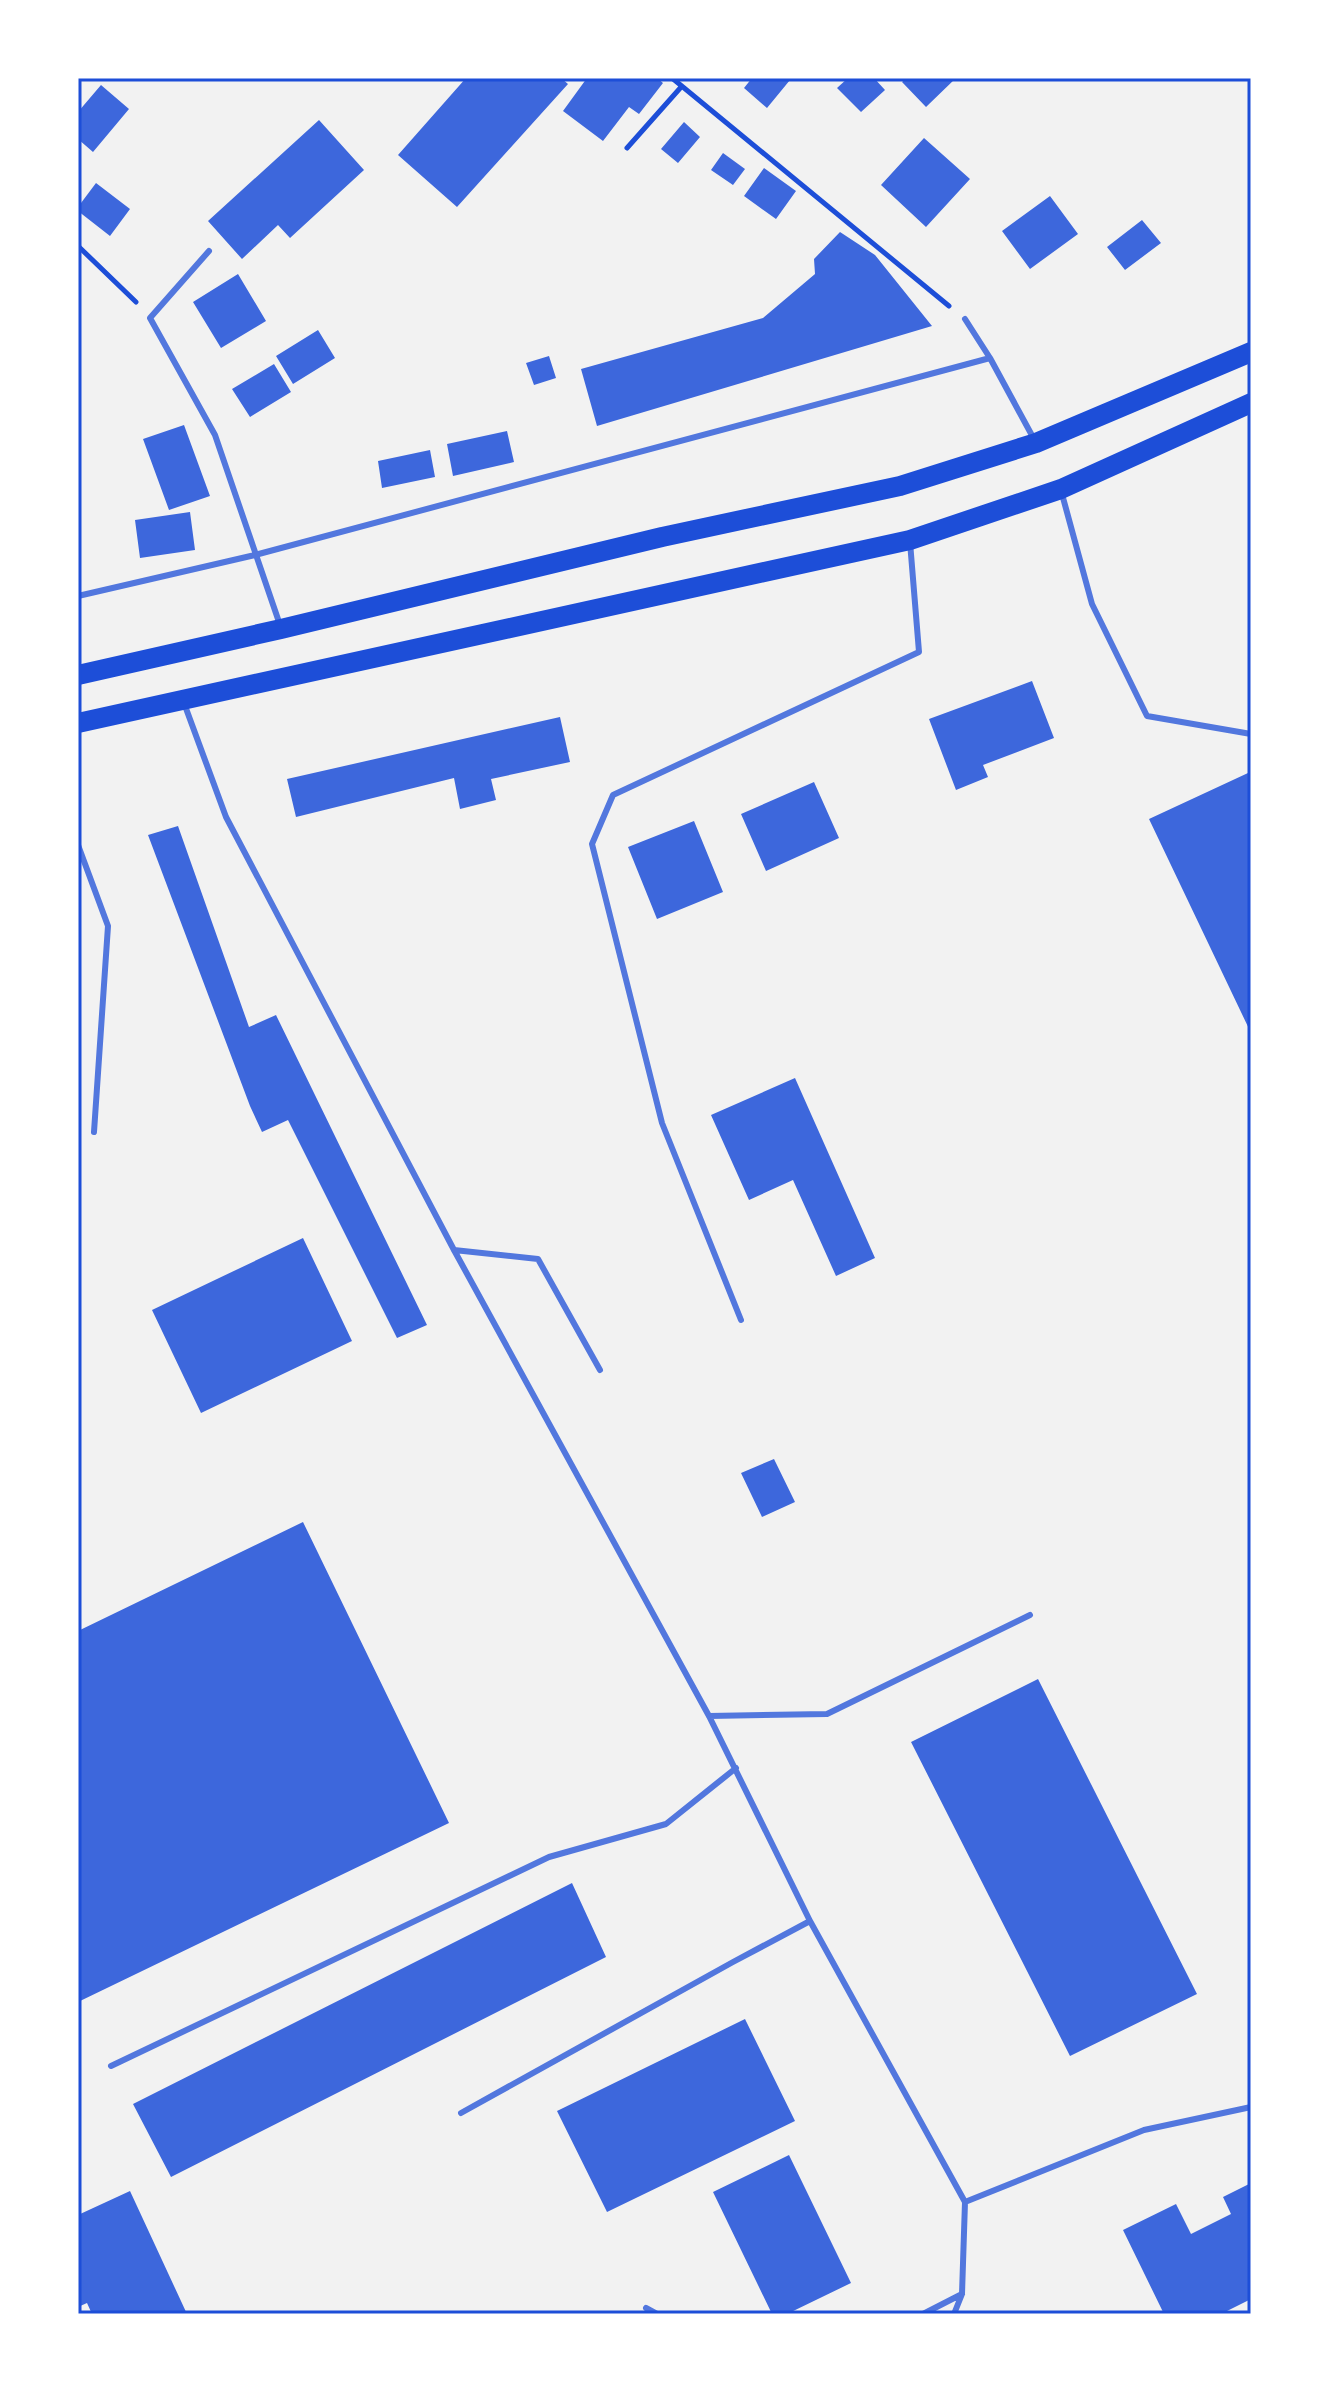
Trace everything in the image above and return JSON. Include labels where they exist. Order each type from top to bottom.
[{"type":"main road","points":[[78,675],[662,537],[900,486],[1036,443],[1251,352]]},
{"type":"main road","points":[[78,723],[910,540],[1061,489],[1251,403]]},
{"type":"lane","points":[[209,251],[150,318],[215,435],[281,629]]},
{"type":"lane","points":[[965,319],[1036,443]]},
{"type":"lane","points":[[78,596],[255,555],[990,358]]},
{"type":"lane","points":[[1061,489],[1092,604],[1147,716],[1251,734]]},
{"type":"lane","points":[[741,1320],[662,1123],[592,844],[613,795],[919,652],[910,540]]},
{"type":"lane","points":[[183,700],[226,817],[454,1250],[709,1716],[810,1921],[965,2202],[962,2294],[954,2314]]},
{"type":"lane","points":[[78,845],[108,926],[94,1132]]},
{"type":"lane","points":[[454,1250],[538,1259],[600,1370]]},
{"type":"lane","points":[[709,1716],[827,1714],[1030,1615]]},
{"type":"lane","points":[[111,2066],[549,1857],[666,1824],[736,1768]]},
{"type":"lane","points":[[461,2113],[810,1921]]},
{"type":"lane","points":[[965,2202],[1144,2130],[1251,2107]]},
{"type":"lane","points":[[923,2314],[962,2294]]},
{"type":"lane","points":[[646,2308],[657,2314]]},
{"type":"path","points":[[672,78],[965,319]]},
{"type":"path","points":[[627,148],[682,86]]},
{"type":"path","points":[[78,246],[150,318]]},
{"type":"building","points":[[466,78],[561,78],[568,84],[457,207],[398,155]]},
{"type":"building","points":[[587,78],[657,78],[663,83],[639,114],[629,107],[603,141],[563,111]]},
{"type":"building","points":[[752,78],[790,80],[767,108],[744,88]]},
{"type":"building","points":[[848,78],[874,78],[885,90],[861,112],[837,88]]},
{"type":"building","points":[[907,78],[956,78],[926,107],[902,82]]},
{"type":"building","points":[[101,85],[129,109],[93,152],[78,139],[78,112]]},
{"type":"building","points":[[319,120],[364,170],[290,238],[278,225],[242,259],[208,221]]},
{"type":"building","points":[[684,122],[700,137],[678,163],[661,149]]},
{"type":"building","points":[[924,138],[970,179],[926,227],[881,185]]},
{"type":"building","points":[[723,153],[745,169],[733,185],[711,170]]},
{"type":"building","points":[[764,168],[796,191],[776,219],[744,196]]},
{"type":"building","points":[[96,183],[130,209],[110,236],[78,211]]},
{"type":"building","points":[[1050,196],[1078,234],[1030,269],[1002,231]]},
{"type":"building","points":[[1142,220],[1161,243],[1125,270],[1107,247]]},
{"type":"building","points":[[840,232],[875,255],[932,326],[597,426],[581,369],[763,318],[815,274],[814,259]]},
{"type":"building","points":[[238,274],[266,321],[221,348],[193,302]]},
{"type":"building","points":[[318,330],[335,358],[293,384],[276,356]]},
{"type":"building","points":[[549,356],[556,378],[534,385],[526,363]]},
{"type":"building","points":[[274,364],[291,392],[250,417],[232,389]]},
{"type":"building","points":[[184,425],[210,496],[169,510],[143,439]]},
{"type":"building","points":[[507,431],[514,462],[453,476],[447,444]]},
{"type":"building","points":[[430,450],[435,477],[382,488],[378,461]]},
{"type":"building","points":[[190,512],[195,550],[140,558],[135,520]]},
{"type":"building","points":[[1032,681],[1054,738],[983,765],[988,777],[956,790],[929,719]]},
{"type":"building","points":[[560,717],[570,762],[491,779],[496,800],[460,809],[454,778],[296,817],[287,779]]},
{"type":"building","points":[[1248,773],[1251,778],[1251,1033],[1149,819]]},
{"type":"building","points":[[814,782],[839,838],[766,871],[741,814]]},
{"type":"building","points":[[694,821],[723,892],[657,919],[628,847]]},
{"type":"building","points":[[178,826],[249,1027],[276,1015],[427,1325],[397,1338],[288,1120],[262,1132],[148,835]]},
{"type":"building","points":[[795,1078],[875,1258],[836,1276],[793,1180],[749,1200],[711,1115]]},
{"type":"building","points":[[303,1238],[352,1341],[201,1413],[152,1310]]},
{"type":"building","points":[[774,1459],[795,1502],[762,1517],[741,1473]]},
{"type":"building","points":[[303,1522],[449,1823],[78,2002],[78,1631]]},
{"type":"building","points":[[1038,1679],[1197,1994],[1070,2056],[911,1742]]},
{"type":"building","points":[[572,1883],[606,1957],[171,2177],[133,2104]]},
{"type":"building","points":[[745,2019],[795,2121],[607,2212],[557,2111]]},
{"type":"building","points":[[789,2155],[851,2283],[787,2314],[772,2314],[713,2192]]},
{"type":"building","points":[[1251,2183],[1251,2299],[1221,2314],[1164,2314],[1123,2230],[1176,2204],[1191,2234],[1231,2214],[1223,2197]]},
{"type":"building","points":[[130,2191],[187,2314],[92,2314],[87,2303],[78,2307],[78,2215]]}]
